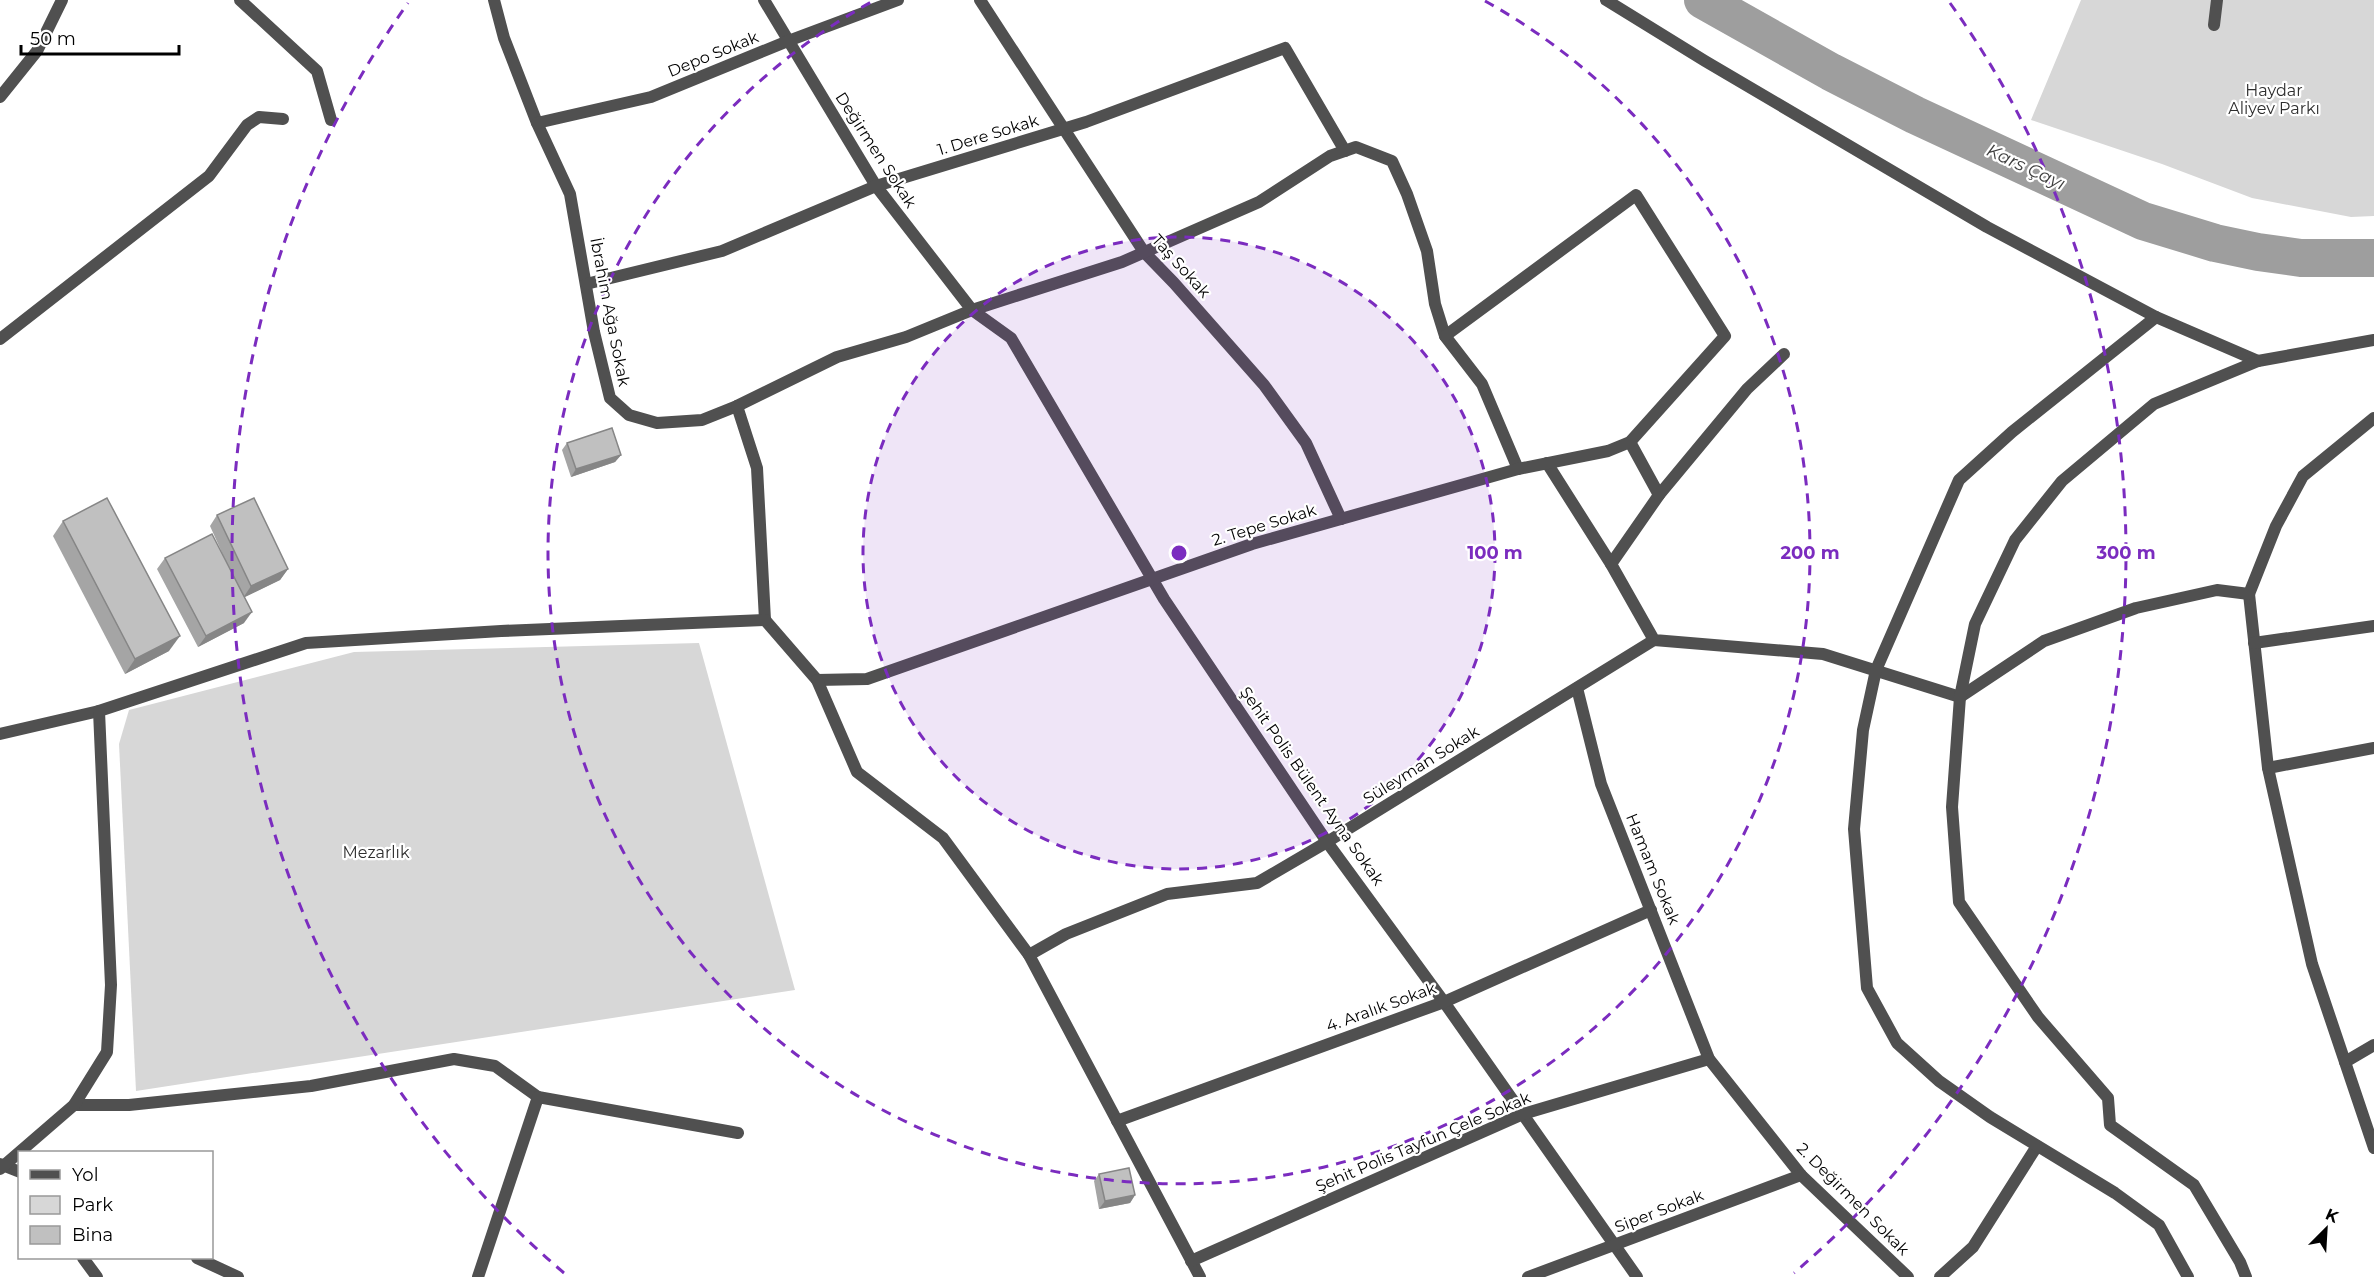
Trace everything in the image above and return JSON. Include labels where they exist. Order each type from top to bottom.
[{"type":"street","points":[[0,97],[37,51],[62,0]]},
{"type":"street","points":[[240,0],[317,71],[331,120]]},
{"type":"street","name":"İbrahim Ağa Sokak","points":[[494,0],[504,38],[537,123],[570,194],[594,332],[610,398],[629,415],[657,423],[702,420],[737,406],[837,357],[906,337],[972,310],[1122,262],[1259,202],[1330,156],[1345,151]]},
{"type":"street","name":"Değirmen Sokak","points":[[764,0],[876,186],[972,310]]},
{"type":"street","name":"Depo Sokak","points":[[537,123],[651,98],[788,41],[898,0]]},
{"type":"street","name":"Taş Sokak","points":[[980,0],[1144,252],[1174,282],[1264,385],[1306,442],[1341,519]]},
{"type":"street","points":[[1606,0],[1987,227],[2156,317],[2258,361]]},
{"type":"street","points":[[2214,25],[2217,0]]},
{"type":"street","name":"1. Dere Sokak","points":[[586,284],[722,251],[876,186],[1086,122],[1285,48],[1345,151]]},
{"type":"street","points":[[0,339],[209,176],[247,125],[259,117],[283,119]]},
{"type":"street","points":[[1345,151],[1356,147],[1392,161],[1407,194],[1427,251],[1436,304],[1445,336],[1482,384],[1518,469]]},
{"type":"street","points":[[1445,336],[1636,195],[1725,336],[1630,442],[1659,495]]},
{"type":"street","name":"Şehit Polis Bülent Ayna Sokak","points":[[972,310],[1011,338],[1153,579],[1327,842],[1444,1002],[1637,1277]]},
{"type":"street","points":[[2156,317],[2012,432],[1959,480],[1876,670],[1863,730],[1854,829],[1867,988],[1897,1043],[1939,1081],[1990,1117],[2115,1193],[2159,1225],[2188,1277]]},
{"type":"street","points":[[2246,1277],[2240,1262],[2194,1185],[2110,1125],[2108,1098],[2038,1017],[1959,902],[1952,807],[1960,697],[1975,624],[1980,613],[2015,540],[2062,481],[2154,404],[2258,361],[2374,340]]},
{"type":"street","points":[[1611,564],[1659,495],[1747,389],[1784,354]]},
{"type":"street","points":[[737,406],[758,468],[765,620],[817,680],[857,772],[943,838],[1029,955],[1200,1277]]},
{"type":"street","points":[[2374,418],[2303,476],[2276,526],[2249,594],[2268,768],[2312,964],[2374,1149]]},
{"type":"street","name":"2. Tepe Sokak","points":[[817,680],[867,679],[1252,544],[1518,469],[1608,451],[1630,442]]},
{"type":"street","points":[[1546,463],[1611,564],[1654,640],[1823,654],[1960,697]]},
{"type":"street","points":[[1960,697],[2044,641],[2064,633],[2136,608],[2217,590],[2249,594]]},
{"type":"street","points":[[0,734],[99,711],[306,644],[501,631],[765,620]]},
{"type":"street","points":[[2254,644],[2374,626]]},
{"type":"street","name":"Süleyman Sokak","points":[[1029,955],[1066,934],[1167,894],[1257,883],[1654,640]]},
{"type":"street","name":"Hamam Sokak","points":[[1577,688],[1601,784],[1709,1059]]},
{"type":"street","points":[[19,1151],[74,1105],[107,1052],[111,985],[99,711]]},
{"type":"street","points":[[2268,768],[2374,748]]},
{"type":"street","name":"4. Aralık Sokak","points":[[1117,1121],[1444,1002],[1651,910]]},
{"type":"street","points":[[2345,1062],[2374,1045]]},
{"type":"street","points":[[74,1105],[129,1105],[311,1086],[454,1059],[495,1065],[538,1097],[738,1133]]},
{"type":"street","name":"Şehit Polis Tayfun Çele Sokak","points":[[1191,1261],[1523,1114],[1709,1059]]},
{"type":"street","name":"2. Değirmen Sokak","points":[[1709,1059],[1801,1175],[1908,1277]]},
{"type":"street","points":[[478,1277],[538,1097]]},
{"type":"street","points":[[1940,1277],[1973,1247],[2037,1146]]},
{"type":"street","points":[[1,1166],[18,1152]]},
{"type":"street","points":[[1,1166],[18,1171]]},
{"type":"street","name":"Siper Sokak","points":[[1528,1277],[1801,1175]]},
{"type":"street","points":[[84,1259],[97,1277]]},
{"type":"street","points":[[201,1259],[238,1277]]},
{"type":"green space","name":"Haydar Aliyev Parkı","points":[[2081,0],[2374,0],[2374,216],[2351,217],[2252,198],[2162,164],[2031,120]]},
{"type":"green space","name":"Mezarlık","points":[[699,643],[795,990],[136,1091],[119,744],[129,710],[354,652]]},
{"type":"building","points":[[612,428],[621,455],[576,469],[567,443]]},
{"type":"building","points":[[107,498],[180,636],[135,659],[63,521]]},
{"type":"building","points":[[254,498],[288,569],[251,586],[217,515]]},
{"type":"building","points":[[212,534],[252,612],[206,636],[165,558]]},
{"type":"building","points":[[1129,1168],[1135,1195],[1105,1201],[1099,1174]]},
{"type":"waterway","name":"Kars Çayı","points":[[1703,0],[1831,72],[1915,115],[2143,221],[2215,243],[2258,252],[2301,258],[2374,258]]}]
